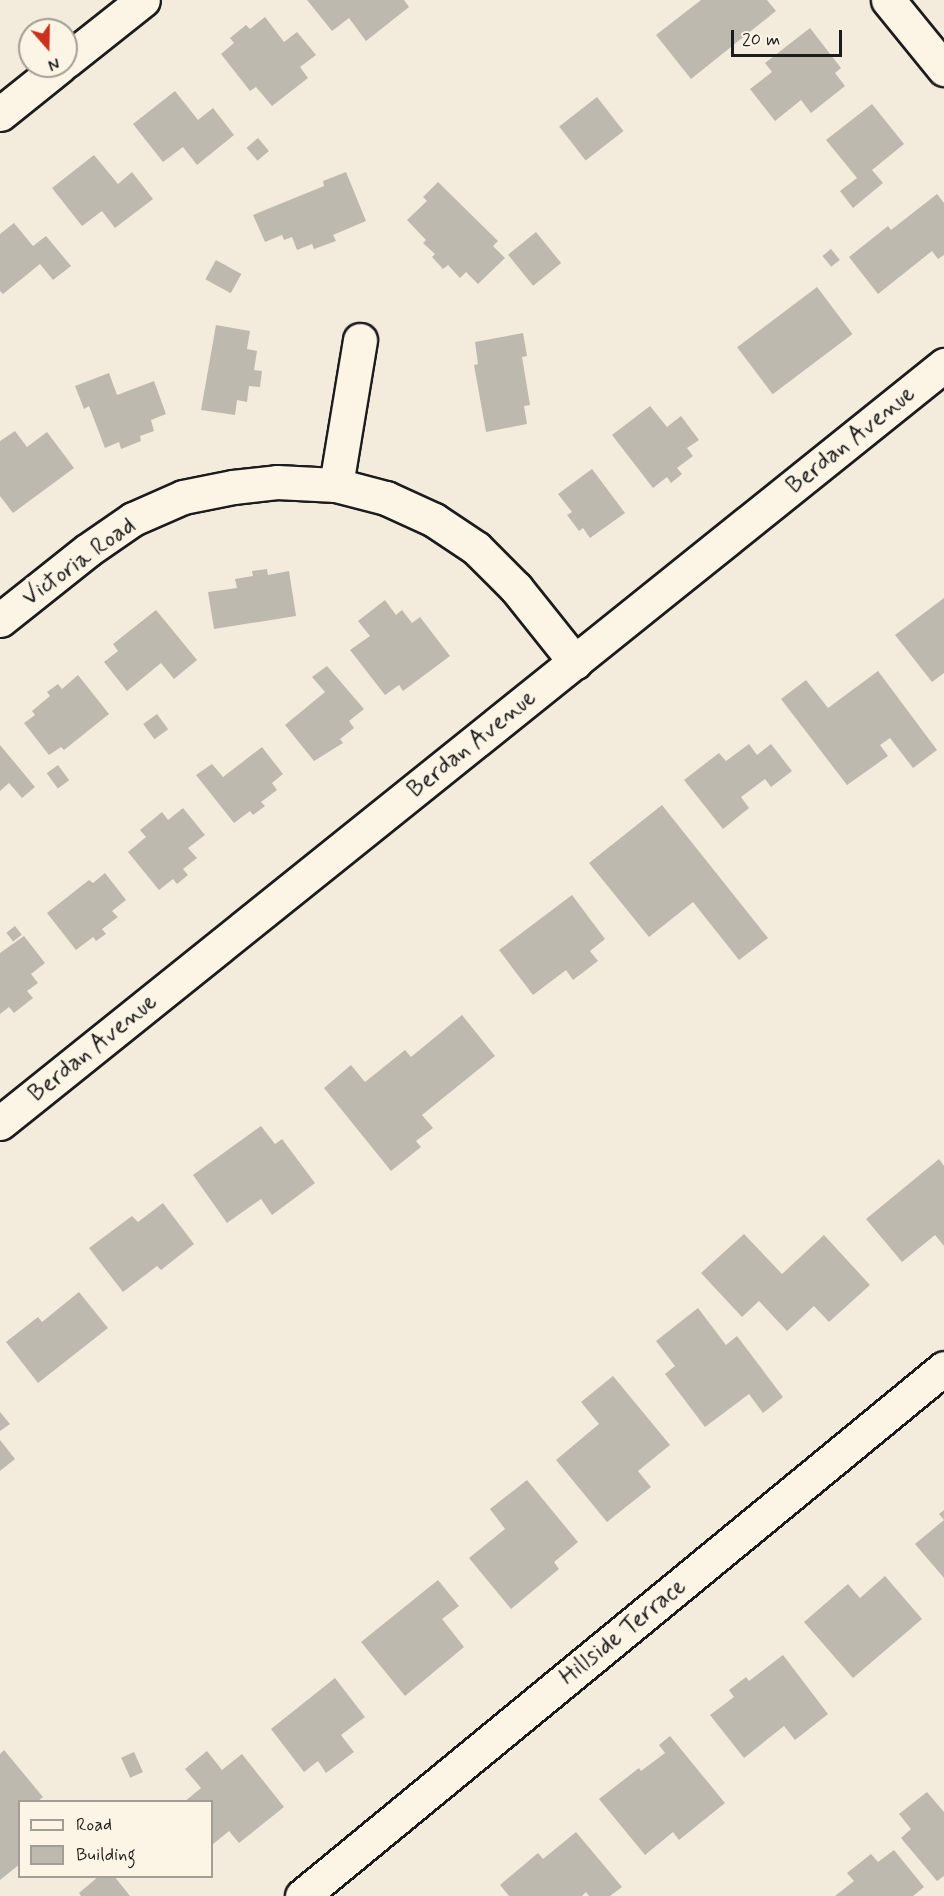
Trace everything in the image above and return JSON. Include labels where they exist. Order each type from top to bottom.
[{"type":"street","points":[[78,51],[142,0]]},
{"type":"street","points":[[888,0],[944,69]]},
{"type":"street","points":[[0,114],[45,78]]},
{"type":"street","points":[[336,485],[360,340]]},
{"type":"street","name":"Berdan Avenue","points":[[0,1123],[944,365]]},
{"type":"street","name":"Victoria Road","points":[[0,620],[88,550],[132,519],[183,497],[233,487],[278,482],[336,485],[386,498],[434,520],[476,548],[516,588],[575,662]]},
{"type":"street","name":"Hillside Terrace","points":[[303,1896],[944,1368]]},
{"type":"building","points":[[307,0],[404,0],[409,7],[366,41],[349,18],[332,31]]},
{"type":"building","points":[[701,0],[767,0],[776,11],[691,79],[656,35]]},
{"type":"building","points":[[265,17],[284,42],[297,32],[316,55],[300,67],[308,78],[272,106],[256,87],[250,91],[221,54],[234,43],[230,38],[246,25],[250,29]]},
{"type":"building","points":[[810,28],[841,68],[835,73],[845,86],[811,113],[801,100],[775,121],[750,89],[772,72],[765,63]]},
{"type":"building","points":[[175,91],[198,120],[213,108],[234,135],[197,165],[183,147],[163,162],[133,124]]},
{"type":"building","points":[[597,97],[623,131],[586,160],[559,127]]},
{"type":"building","points":[[872,104],[904,144],[872,170],[883,183],[853,208],[840,191],[857,178],[826,140]]},
{"type":"building","points":[[258,138],[269,151],[257,161],[247,148]]},
{"type":"building","points":[[94,155],[118,184],[132,172],[153,199],[115,228],[102,211],[82,226],[52,188]]},
{"type":"building","points":[[346,172],[366,221],[333,235],[336,241],[314,249],[312,244],[297,250],[292,237],[284,240],[282,235],[265,242],[253,215],[324,186],[323,181]]},
{"type":"building","points":[[438,182],[498,241],[493,246],[505,258],[478,284],[466,272],[460,278],[448,265],[443,269],[432,257],[435,254],[423,243],[426,240],[407,220],[427,201],[423,197]]},
{"type":"building","points":[[937,194],[944,203],[944,255],[938,259],[932,251],[878,294],[849,257],[888,226],[891,230]]},
{"type":"building","points":[[14,223],[33,246],[46,236],[71,266],[53,280],[40,264],[3,294],[0,291],[0,234]]},
{"type":"building","points":[[536,232],[561,263],[533,286],[508,255]]},
{"type":"building","points":[[831,249],[840,260],[831,267],[822,256]]},
{"type":"building","points":[[216,260],[241,274],[231,293],[205,279]]},
{"type":"building","points":[[817,287],[853,334],[773,394],[737,347]]},
{"type":"building","points":[[216,325],[250,331],[247,349],[257,351],[254,370],[262,371],[260,387],[249,386],[247,402],[237,400],[235,415],[201,410]]},
{"type":"building","points":[[523,333],[527,356],[522,357],[530,405],[524,406],[527,424],[486,432],[474,365],[478,364],[475,342]]},
{"type":"building","points":[[109,373],[117,395],[154,381],[166,414],[151,420],[154,431],[140,436],[141,441],[121,449],[119,442],[105,448],[89,406],[84,409],[75,386]]},
{"type":"building","points":[[650,406],[667,427],[681,416],[699,440],[687,448],[693,456],[677,468],[682,474],[671,483],[667,477],[653,488],[612,435]]},
{"type":"building","points":[[15,431],[27,447],[47,432],[74,468],[13,513],[0,496],[0,441]]},
{"type":"building","points":[[592,469],[625,513],[590,538],[583,528],[579,531],[567,515],[572,512],[558,494]]},
{"type":"building","points":[[267,569],[268,575],[289,571],[296,616],[214,629],[208,592],[237,588],[235,579],[253,576],[252,571]]},
{"type":"building","points":[[944,598],[944,673],[932,682],[895,635]]},
{"type":"building","points":[[385,600],[396,615],[402,610],[412,623],[420,617],[450,656],[403,691],[399,685],[385,695],[350,650],[370,636],[358,621]]},
{"type":"building","points":[[156,610],[197,660],[174,679],[161,663],[127,691],[104,662],[118,651],[113,644]]},
{"type":"building","points":[[327,666],[364,709],[349,721],[354,728],[340,739],[343,743],[314,761],[285,725],[325,692],[312,677]]},
{"type":"building","points":[[878,671],[937,750],[913,768],[890,738],[880,745],[888,756],[847,785],[781,699],[806,680],[828,708]]},
{"type":"building","points":[[78,675],[109,714],[64,750],[61,747],[49,755],[24,723],[35,715],[32,711],[50,696],[47,692],[58,684],[62,689]]},
{"type":"building","points":[[157,714],[168,729],[154,739],[143,724]]},
{"type":"building","points":[[749,744],[757,755],[771,744],[792,771],[771,787],[765,779],[741,797],[749,808],[723,829],[684,780],[719,753],[726,761]]},
{"type":"building","points":[[0,745],[35,787],[22,798],[9,783],[0,791]]},
{"type":"building","points":[[262,747],[283,774],[272,783],[277,790],[261,802],[265,806],[253,815],[250,811],[234,823],[196,775],[212,764],[223,777]]},
{"type":"building","points":[[58,765],[69,780],[58,789],[47,773]]},
{"type":"building","points":[[662,805],[768,938],[739,960],[693,902],[649,937],[589,863]]},
{"type":"building","points":[[183,808],[205,835],[188,848],[197,858],[183,869],[188,875],[177,884],[173,879],[159,890],[128,852],[146,837],[140,830],[162,812],[168,820]]},
{"type":"building","points":[[105,873],[126,900],[112,911],[118,917],[102,929],[106,934],[96,941],[93,937],[76,950],[47,913],[89,880],[93,883]]},
{"type":"building","points":[[572,895],[605,939],[590,951],[598,961],[573,980],[566,970],[533,995],[499,950]]},
{"type":"building","points":[[15,926],[22,935],[13,941],[6,933]]},
{"type":"building","points":[[24,936],[45,963],[31,974],[38,983],[27,991],[33,998],[14,1013],[9,1007],[0,1014],[0,953]]},
{"type":"building","points":[[462,1015],[495,1056],[422,1115],[433,1128],[416,1141],[421,1147],[391,1171],[324,1088],[351,1065],[365,1082],[405,1050],[411,1057]]},
{"type":"building","points":[[261,1126],[275,1144],[282,1139],[315,1183],[272,1215],[261,1199],[227,1223],[193,1175]]},
{"type":"building","points":[[939,1159],[944,1166],[944,1246],[935,1235],[902,1262],[866,1219]]},
{"type":"building","points":[[163,1203],[194,1244],[161,1270],[157,1266],[123,1292],[89,1248],[132,1216],[138,1222]]},
{"type":"building","points":[[744,1234],[782,1274],[824,1235],[870,1285],[829,1322],[814,1306],[787,1331],[759,1301],[742,1317],[701,1273]]},
{"type":"building","points":[[79,1292],[108,1328],[38,1383],[6,1342],[38,1317],[42,1322]]},
{"type":"building","points":[[698,1308],[726,1345],[737,1336],[783,1397],[763,1413],[749,1394],[705,1427],[665,1374],[675,1366],[656,1341]]},
{"type":"building","points":[[613,1376],[670,1445],[638,1471],[651,1487],[607,1522],[556,1460],[599,1424],[581,1402]]},
{"type":"building","points":[[0,1412],[10,1424],[0,1431]]},
{"type":"building","points":[[0,1440],[15,1459],[0,1471]]},
{"type":"building","points":[[527,1480],[578,1542],[554,1562],[559,1569],[511,1609],[469,1558],[505,1529],[490,1509]]},
{"type":"building","points":[[944,1510],[944,1520],[939,1514]]},
{"type":"building","points":[[944,1520],[944,1578],[915,1544]]},
{"type":"building","points":[[885,1576],[922,1619],[853,1678],[804,1622],[848,1584],[860,1598]]},
{"type":"building","points":[[438,1580],[459,1606],[442,1619],[464,1647],[405,1696],[361,1642]]},
{"type":"building","points":[[783,1655],[828,1714],[795,1740],[784,1726],[744,1758],[710,1715],[734,1697],[729,1690],[746,1677],[749,1681]]},
{"type":"building","points":[[335,1678],[365,1717],[341,1735],[354,1752],[326,1773],[318,1761],[304,1772],[271,1729]]},
{"type":"building","points":[[670,1736],[725,1803],[679,1840],[673,1832],[645,1855],[599,1799],[639,1768],[641,1771],[665,1753],[659,1745]]},
{"type":"building","points":[[4,1750],[43,1797],[39,1800],[18,1800],[18,1866],[0,1880],[0,1754]]},
{"type":"building","points":[[207,1751],[222,1770],[242,1754],[284,1807],[239,1843],[229,1831],[213,1844],[213,1800],[186,1800],[201,1788],[185,1769]]},
{"type":"building","points":[[134,1752],[143,1772],[130,1778],[121,1758]]},
{"type":"building","points":[[927,1792],[944,1812],[944,1876],[937,1881],[901,1838],[911,1829],[899,1814]]},
{"type":"building","points":[[576,1832],[622,1887],[610,1896],[589,1896],[586,1892],[582,1896],[509,1896],[500,1885],[538,1853],[543,1859]]},
{"type":"building","points":[[894,1850],[924,1887],[913,1896],[835,1896],[854,1881],[847,1873],[871,1854],[878,1862]]},
{"type":"building","points":[[97,1878],[116,1878],[130,1896],[81,1896],[79,1893]]}]
